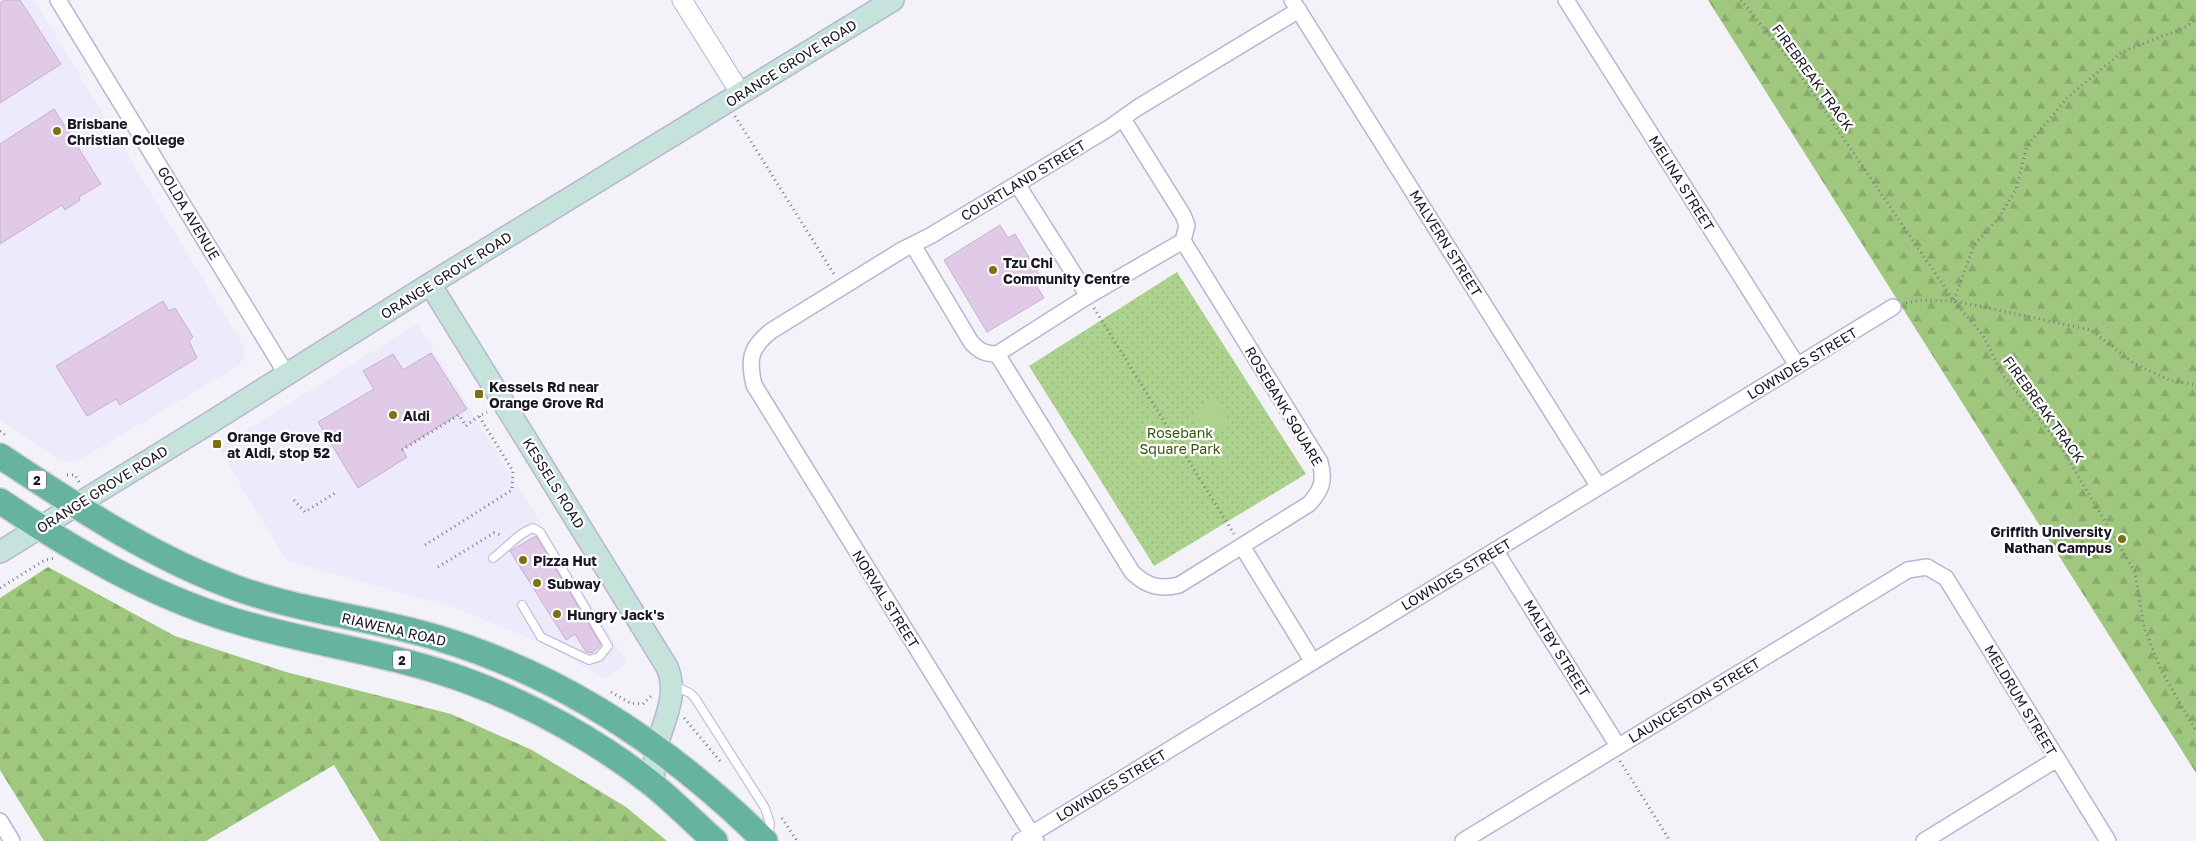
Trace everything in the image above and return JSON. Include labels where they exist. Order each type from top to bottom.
[{"type":"highway","name":"RIAWENA ROAD","points":[[0,456],[75,505],[170,560],[240,589],[302,608],[414,631],[508,663],[579,697],[657,748],[706,786],[766,841]]},
{"type":"highway","name":"RIAWENA ROAD","points":[[0,501],[40,528],[107,568],[179,601],[232,620],[295,637],[422,666],[472,683],[546,717],[582,737],[653,785]]},
{"type":"highway","name":"2","points":[[653,785],[715,841]]},
{"type":"main road","name":"ORANGE GROVE ROAD","points":[[0,552],[287,375],[430,284],[893,0]]},
{"type":"main road","name":"KESSELS ROAD","points":[[430,284],[662,658],[670,674],[672,685],[670,709],[657,748],[653,785]]},
{"type":"street","name":"GOLDA AVENUE","points":[[58,0],[287,375]]},
{"type":"street","points":[[682,0],[734,98]]},
{"type":"street","name":"MELINA STREET","points":[[1566,0],[1797,365]]},
{"type":"street","name":"COURTLAND STREET","points":[[752,352],[759,340],[771,331],[1122,119],[1295,5]]},
{"type":"street","name":"MALVERN STREET","points":[[1295,5],[1599,487]]},
{"type":"street","points":[[913,245],[971,342],[978,350],[988,354],[997,354],[1088,296],[1183,241],[1187,225],[1184,215],[1122,119]]},
{"type":"street","points":[[1017,184],[1088,296]]},
{"type":"street","name":"ROSEBANK SQUARE","points":[[997,354],[1132,572],[1140,580],[1152,586],[1167,588],[1179,585],[1309,504],[1320,490],[1324,474],[1320,462],[1183,241]]},
{"type":"street","name":"LOWNDES STREET","points":[[1029,839],[1313,662],[1893,307]]},
{"type":"street","name":"NORVAL STREET","points":[[752,352],[750,368],[754,385],[1029,839]]},
{"type":"street","points":[[1242,546],[1313,662]]},
{"type":"street","name":"MALTBY STREET","points":[[1495,550],[1618,746]]},
{"type":"street","name":"LAUNCESTON STREET","points":[[1463,841],[1908,570],[1927,567]]},
{"type":"street","name":"MELDRUM STREET","points":[[1927,567],[1946,578],[2108,841]]},
{"type":"street","points":[[1924,841],[2057,759]]},
{"type":"street","points":[[0,821],[12,841]]},
{"type":"lane","points":[[493,558],[509,546],[521,532],[533,528],[540,532],[608,646],[599,657],[589,660],[542,636],[522,604]]},
{"type":"lane","points":[[672,685],[690,693],[695,698],[765,808],[770,823],[766,841]]},
{"type":"path","name":"FIREBREAK TRACK","points":[[1741,0],[1793,64],[1954,301],[1982,334],[2003,375],[2058,442],[2135,572],[2144,627],[2161,670],[2196,732]]},
{"type":"path","points":[[1954,301],[1974,245],[1998,219],[2016,189],[2027,146],[2067,98],[2122,52],[2186,27],[2196,18]]},
{"type":"path","points":[[734,98],[842,288]]},
{"type":"path","points":[[1088,296],[1242,546]]},
{"type":"path","points":[[1893,307],[1920,300],[1954,301],[2091,330],[2135,364],[2169,380],[2196,385]]},
{"type":"path","points":[[402,450],[459,415],[466,426],[487,412]]},
{"type":"path","points":[[425,545],[512,490],[513,471],[479,416]]},
{"type":"path","points":[[294,500],[305,512],[335,493]]},
{"type":"path","points":[[438,567],[494,533],[502,535],[509,546]]},
{"type":"path","points":[[0,588],[45,560],[52,560]]},
{"type":"path","points":[[680,716],[724,766]]},
{"type":"path","points":[[1618,746],[1620,761],[1670,841]]},
{"type":"shaded area","name":"Brisbane Christian College","points":[[0,0],[34,0],[244,347],[245,353],[238,366],[79,460],[68,462],[59,459],[0,420]]},
{"type":"shaded area","points":[[417,324],[627,662],[606,679],[546,645],[455,608],[287,561],[218,448]]},
{"type":"green space","name":"Griffith University Nathan Campus","points":[[1708,0],[2196,0],[2196,773]]},
{"type":"green space","name":"Rosebank Square Park","points":[[1177,272],[1306,474],[1154,566],[1029,366]]},
{"type":"green space","points":[[1214,399],[1230,422],[1208,439],[1190,416]]},
{"type":"green space","points":[[48,567],[175,636],[286,672],[451,714],[532,750],[626,807],[667,841],[380,841],[334,765],[206,841],[44,841],[0,770],[0,598]]},
{"type":"building","points":[[5,0],[20,0],[61,64],[0,103],[0,3]]},
{"type":"building","points":[[54,109],[101,184],[79,197],[80,200],[65,210],[62,205],[0,244],[0,144]]},
{"type":"building","name":"Tzu Chi Community Centre","points":[[1000,225],[1008,238],[1015,234],[1043,281],[1036,285],[1044,298],[987,332],[944,260]]},
{"type":"building","points":[[163,301],[169,311],[175,308],[193,337],[189,341],[197,358],[120,405],[116,399],[87,416],[56,366]]},
{"type":"building","name":"Aldi","points":[[431,353],[467,409],[402,449],[407,457],[358,488],[318,422],[374,389],[363,371],[393,354],[403,370]]},
{"type":"building","points":[[536,536],[601,645],[592,653],[586,652],[575,634],[566,640],[510,551]]},
{"type":"place","name":"Brisbane Christian College","points":[[57,131]]},
{"type":"place","name":"Tzu Chi Community Centre","points":[[993,270]]},
{"type":"place","name":"Kessels Rd near Orange Grove Rd","points":[[479,394]]},
{"type":"place","name":"Aldi","points":[[393,415]]},
{"type":"place","name":"Orange Grove Rd at Aldi, stop 52","points":[[217,444]]},
{"type":"place","name":"Griffith University Nathan Campus","points":[[2122,539]]},
{"type":"place","name":"Pizza Hut","points":[[523,560]]},
{"type":"place","name":"Subway","points":[[537,583]]},
{"type":"place","name":"Hungry Jack's","points":[[557,614]]}]
